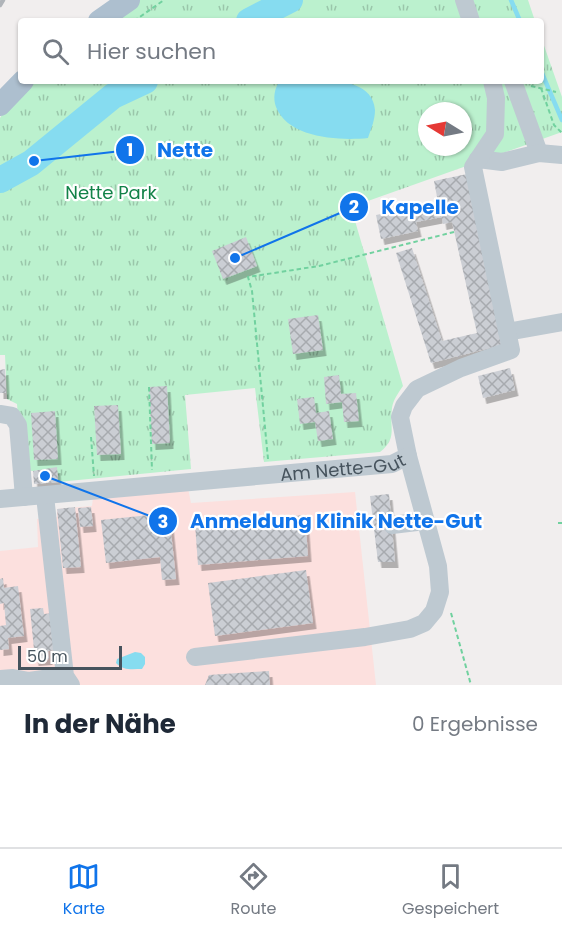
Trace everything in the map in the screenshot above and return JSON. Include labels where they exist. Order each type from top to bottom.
[{"type":"main road","points":[[103,18],[129,0]]},
{"type":"main road","points":[[0,105],[20,84]]},
{"type":"street","points":[[464,0],[470,18]]},
{"type":"street","points":[[493,84],[496,98],[495,134],[478,159],[502,162],[539,153],[562,155]]},
{"type":"street","points":[[514,84],[539,153]]},
{"type":"street","name":"Am Nette-Gut","points":[[0,498],[45,496],[152,484],[392,464],[408,456],[400,417],[404,406],[417,389],[462,368],[511,350],[473,167],[478,159]]},
{"type":"street","points":[[507,332],[562,322]]},
{"type":"street","points":[[0,414],[12,416],[18,425],[24,497]]},
{"type":"street","points":[[195,657],[365,637],[410,629],[424,623],[434,611],[440,592],[438,566],[408,456]]},
{"type":"street","points":[[0,679],[68,681],[45,496]]},
{"type":"street","points":[[392,525],[425,521]]},
{"type":"path","points":[[138,18],[164,0]]},
{"type":"path","points":[[556,92],[543,89],[554,125],[562,133]]},
{"type":"path","points":[[269,474],[252,291],[248,277],[319,266],[454,232]]},
{"type":"path","points":[[149,387],[152,484]]},
{"type":"path","points":[[91,437],[95,490]]},
{"type":"path","points":[[450,609],[471,685]]},
{"type":"shaded area","points":[[188,488],[191,503],[355,492],[376,685],[0,685],[0,551],[38,547],[37,519],[57,517],[57,509],[92,506],[93,498]]},
{"type":"green space","points":[[133,0],[528,0],[534,18],[106,18]]},
{"type":"green space","name":"Nette Park","points":[[544,46],[562,97],[562,132],[351,207],[403,386],[393,405],[391,437],[386,447],[380,452],[264,462],[255,388],[185,395],[191,469],[58,482],[57,468],[22,470],[17,404],[7,399],[5,355],[0,355],[0,118],[13,96],[26,84],[544,84]]},
{"type":"water","points":[[278,84],[350,84],[363,89],[371,98],[375,110],[368,138],[329,138],[291,125],[276,107],[275,90]]},
{"type":"water","points":[[135,652],[145,657],[142,669],[125,668],[116,663],[117,659]]},
{"type":"building","points":[[467,174],[505,344],[431,363],[396,253],[412,248],[442,341],[477,333],[452,222],[443,224],[442,217],[416,222],[418,231],[381,239],[376,215],[438,202],[434,181]]},
{"type":"building","points":[[246,237],[257,266],[223,279],[212,251]]},
{"type":"building","points":[[318,315],[323,350],[293,354],[288,319]]},
{"type":"building","points":[[510,368],[515,390],[483,398],[478,376]]},
{"type":"building","points":[[5,369],[6,393],[0,393],[0,370]]},
{"type":"building","points":[[339,375],[341,394],[356,393],[359,421],[344,422],[342,402],[326,404],[324,377]]},
{"type":"building","points":[[167,386],[170,443],[152,444],[149,387]]},
{"type":"building","points":[[314,397],[316,413],[329,411],[333,439],[318,441],[315,422],[300,424],[297,399]]},
{"type":"building","points":[[118,405],[121,454],[97,455],[94,406]]},
{"type":"building","points":[[55,411],[58,459],[34,460],[31,413]]},
{"type":"building","points":[[57,467],[58,482],[34,484],[33,471]]},
{"type":"building","points":[[389,494],[395,562],[378,562],[370,496]]},
{"type":"building","points":[[75,507],[81,567],[63,568],[57,509]]},
{"type":"building","points":[[91,507],[93,526],[80,527],[78,508]]},
{"type":"building","points":[[169,513],[176,579],[162,580],[160,557],[106,563],[101,520]]},
{"type":"building","points":[[305,515],[308,556],[198,565],[195,524]]},
{"type":"building","points":[[306,570],[313,623],[215,636],[208,583]]},
{"type":"building","points":[[3,578],[4,588],[18,586],[24,636],[8,638],[9,649],[0,650],[0,626],[6,625],[4,603],[0,604],[0,579]]},
{"type":"building","points":[[43,608],[44,614],[52,613],[56,650],[48,651],[49,659],[35,660],[30,609]]},
{"type":"building","points":[[269,671],[270,685],[205,685],[209,675]]},
{"type":"waterway","points":[[255,18],[290,0]]},
{"type":"waterway","points":[[511,0],[519,18]]},
{"type":"waterway","points":[[544,78],[562,120]]},
{"type":"waterway","points":[[0,180],[31,163],[113,96],[139,84]]},
{"type":"railway","points":[[0,5],[3,0]]},
{"type":"place","name":"Nette","points":[[34,161]]},
{"type":"place","name":"Kapelle","points":[[235,258]]},
{"type":"place","name":"Anmeldung Klinik Nette-Gut","points":[[45,476]]}]
